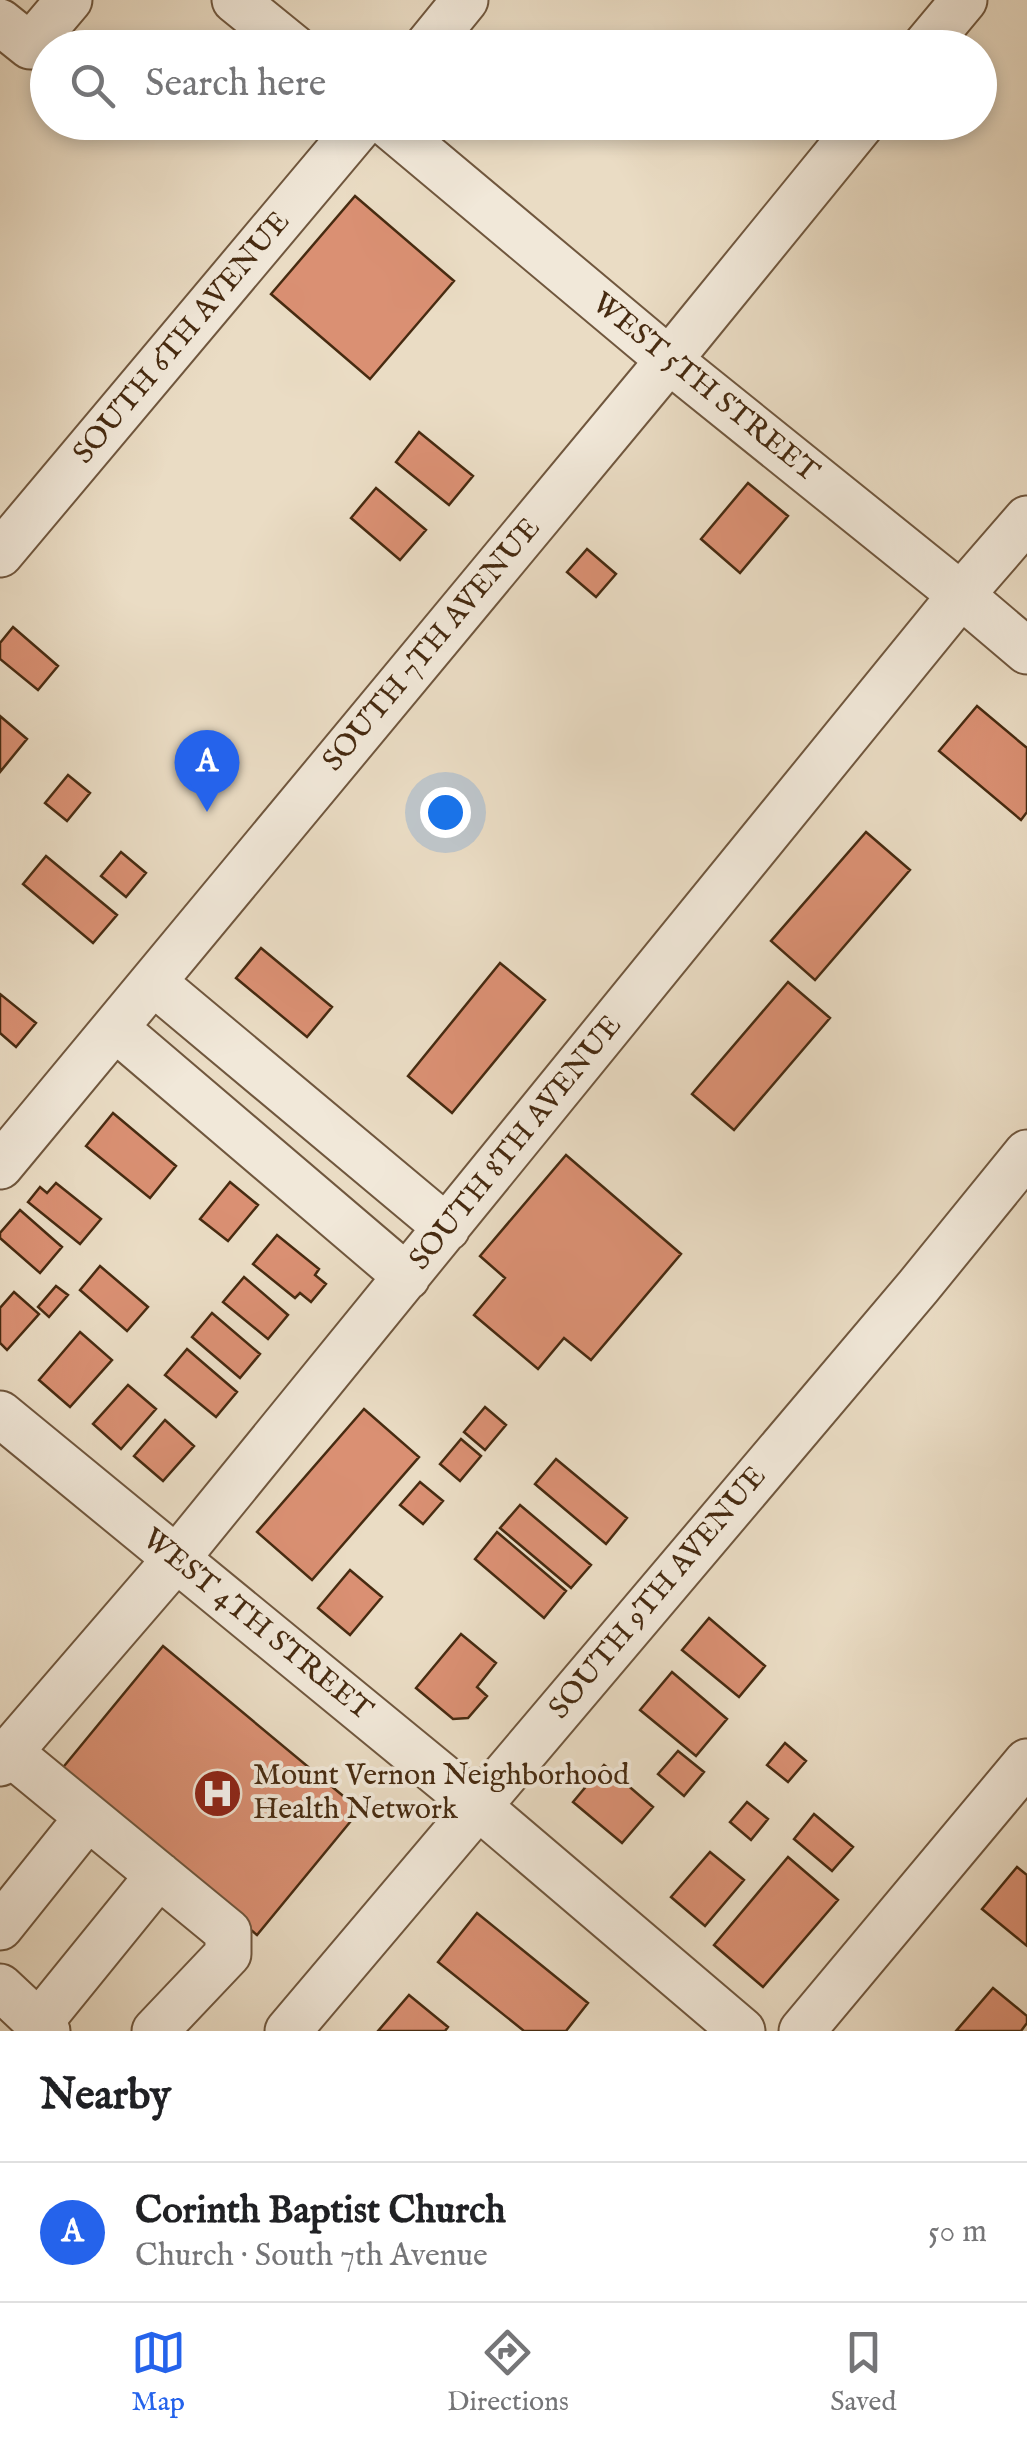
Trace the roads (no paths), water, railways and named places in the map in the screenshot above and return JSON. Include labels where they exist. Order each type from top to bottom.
[{"type":"street","points":[[44,30],[69,0]]},
{"type":"street","points":[[235,0],[272,30]]},
{"type":"street","points":[[441,30],[465,0]]},
{"type":"street","points":[[939,30],[964,0]]},
{"type":"street","points":[[0,22],[30,46]]},
{"type":"street","name":"SOUTH 6TH AVENUE","points":[[0,554],[348,140]]},
{"type":"street","name":"WEST 5TH STREET","points":[[407,140],[1027,652]]},
{"type":"street","name":"SOUTH 7TH AVENUE","points":[[0,1166],[848,140]]},
{"type":"street","name":"SOUTH 8TH AVENUE","points":[[4,1758],[176,1559],[1027,519]]},
{"type":"street","points":[[153,982],[447,1228]]},
{"type":"street","points":[[114,1028],[407,1278]]},
{"type":"street","name":"SOUTH 9TH AVENUE","points":[[288,2031],[1027,1153]]},
{"type":"street","name":"WEST 4TH STREET","points":[[0,1414],[479,1807],[742,2031]]},
{"type":"street","points":[[4,1758],[88,1817],[228,1932],[228,1954],[155,2031]]},
{"type":"street","points":[[802,2031],[1027,1762]]},
{"type":"street","points":[[0,1927],[88,1817]]},
{"type":"street","points":[[0,1986],[42,2028],[159,1875]]},
{"type":"place","name":"Corinth Baptist Church","points":[[207,812]]},
{"type":"place","name":"Mount Vernon Neighborhood Health Network","points":[[218,1793]]}]
